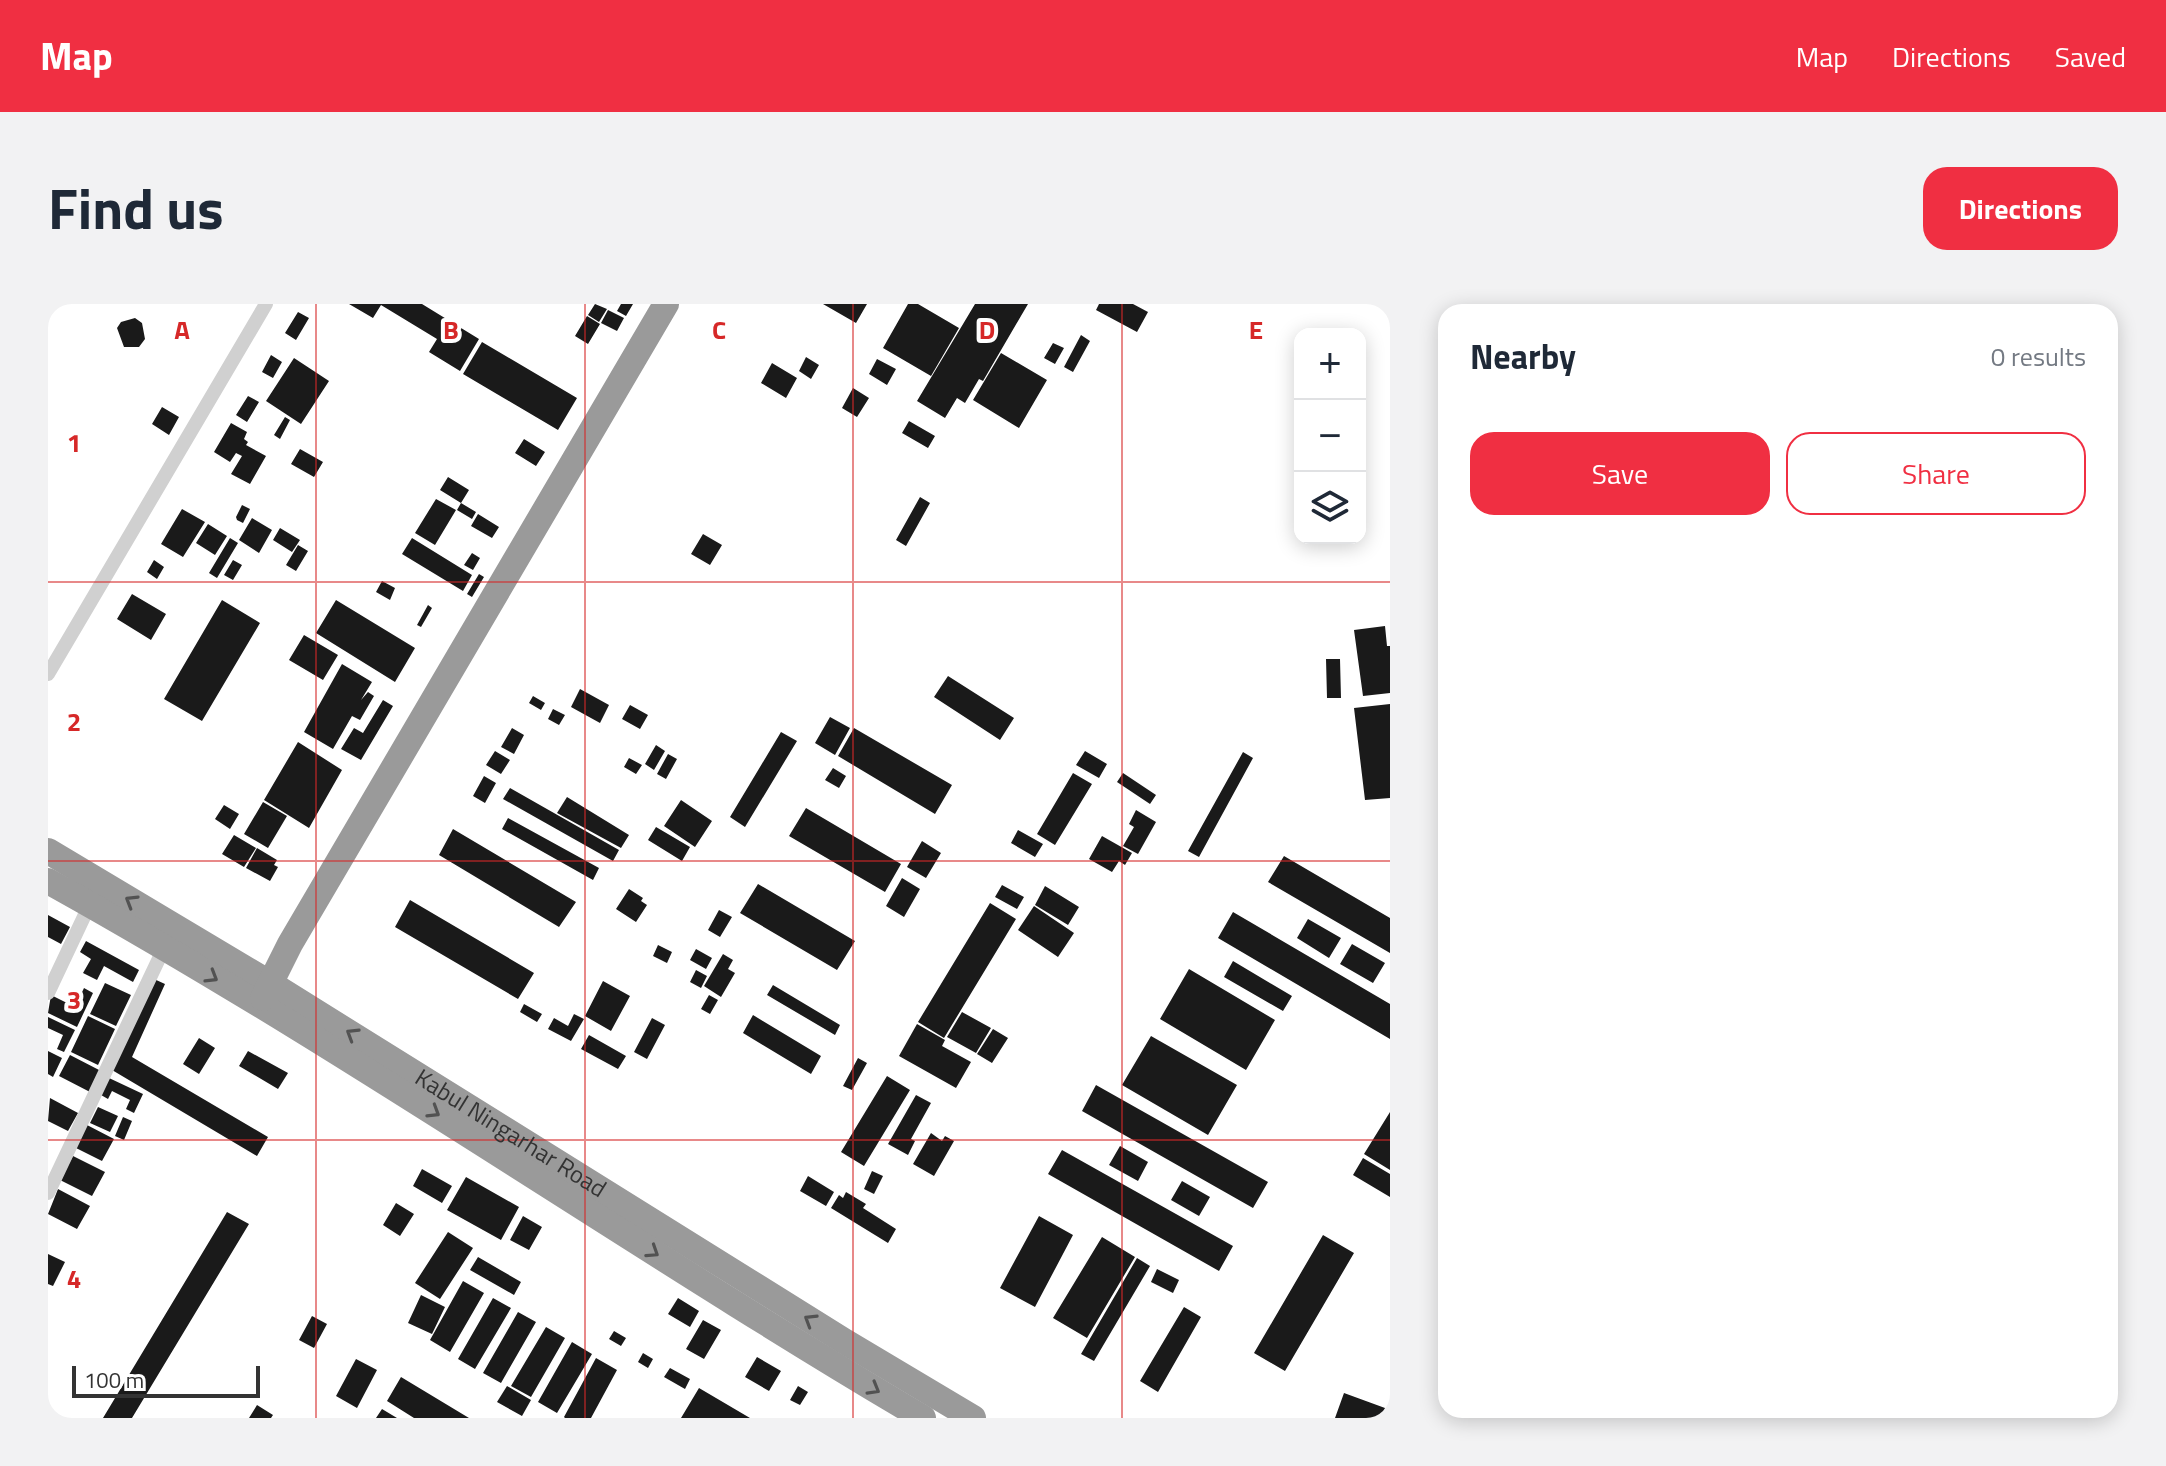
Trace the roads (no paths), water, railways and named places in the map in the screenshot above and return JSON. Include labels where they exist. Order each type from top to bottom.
[{"type":"highway","points":[[265,994],[298,930],[666,304]]},
{"type":"highway","name":"Kabul Ningarhar Road","points":[[48,851],[488,1146],[809,1351],[923,1418]]},
{"type":"highway","name":"Kabul Ningarhar Road","points":[[48,881],[164,948],[265,994],[973,1418]]},
{"type":"street","points":[[48,674],[266,304]]},
{"type":"street","points":[[48,993],[90,904]]},
{"type":"street","points":[[48,1193],[164,948]]}]
